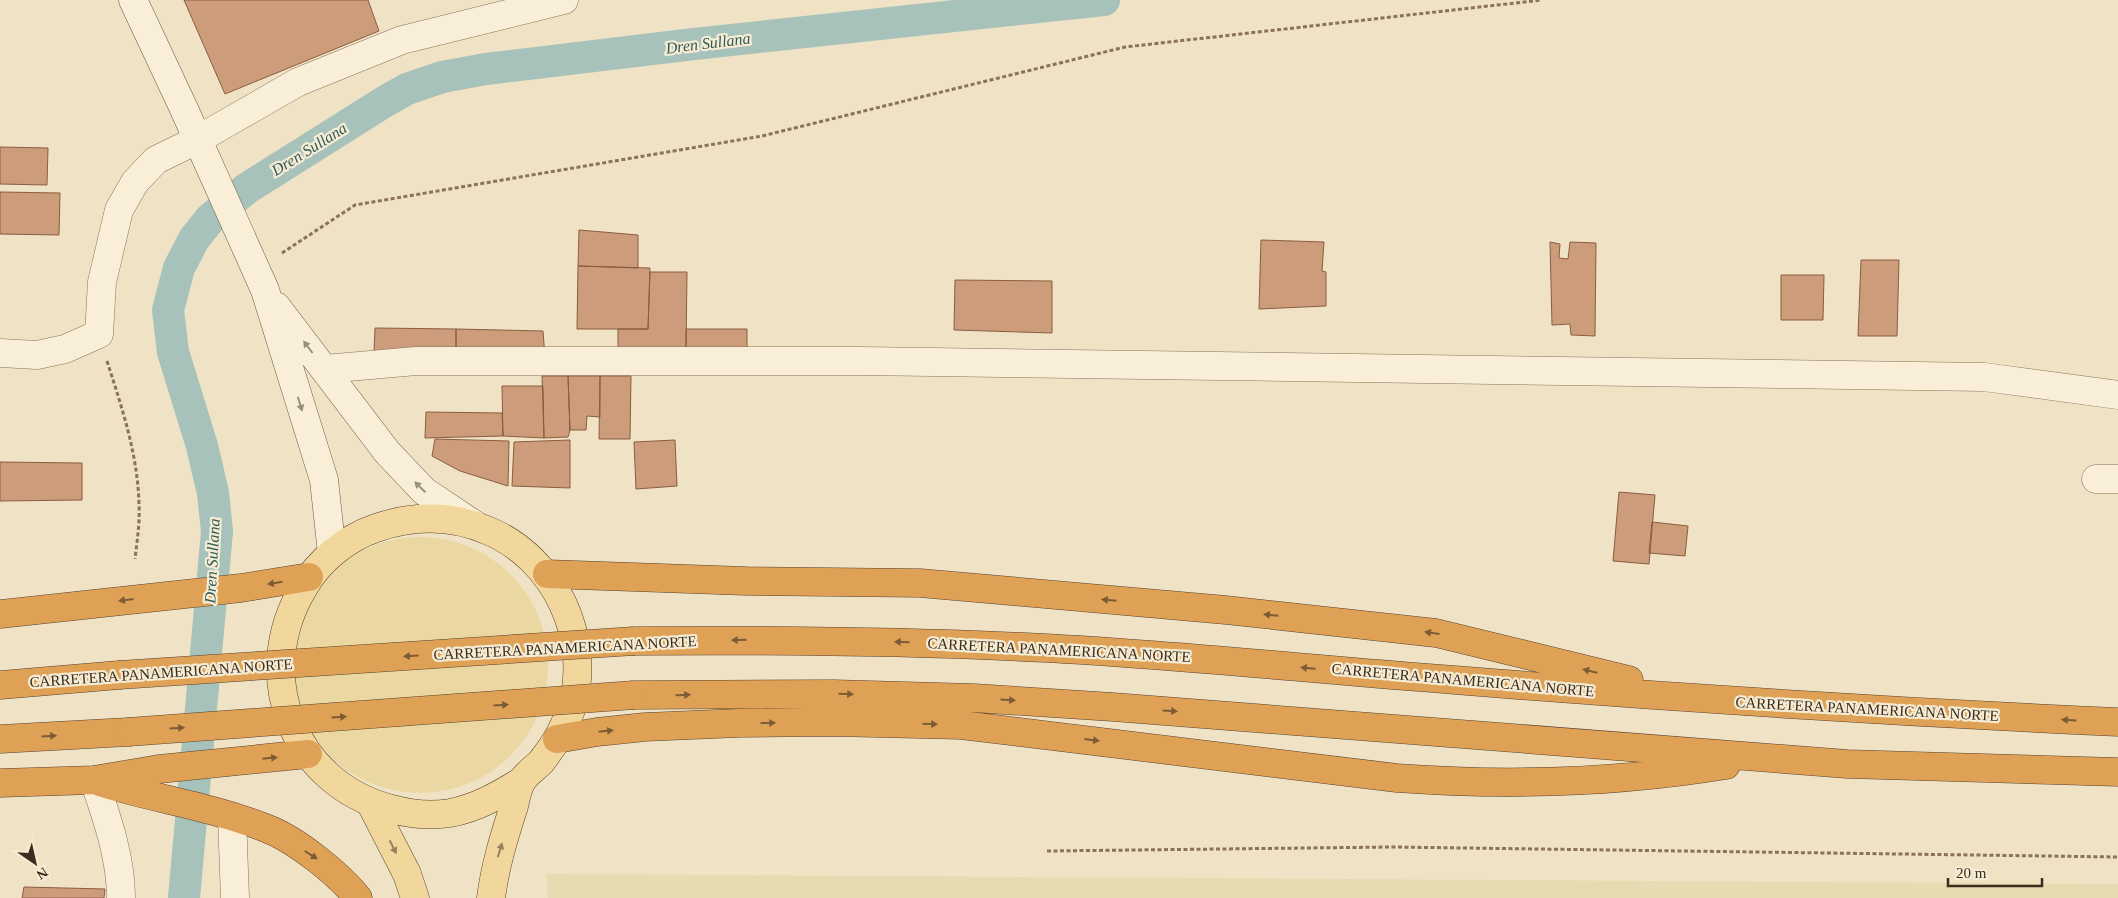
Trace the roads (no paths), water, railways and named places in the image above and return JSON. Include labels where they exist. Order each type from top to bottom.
[{"type":"highway","points":[[546,574],[746,581],[920,583],[1236,611],[1436,633],[1706,699]]},
{"type":"highway","points":[[0,614],[241,588],[309,577]]},
{"type":"highway","name":"CARRETERA PANAMERICANA NORTE","points":[[0,685],[119,675],[634,641],[783,640],[911,642],[1048,648],[1706,699],[2118,722]]},
{"type":"highway","points":[[0,739],[128,732],[634,695],[834,694],[974,698],[1113,706],[1770,758],[1956,769],[2118,772]]},
{"type":"highway","points":[[558,739],[597,732],[645,727],[739,723],[832,722],[961,725],[1397,778],[1462,783],[1538,783],[1636,777],[1704,769],[1770,758]]},
{"type":"highway","points":[[0,783],[94,780],[159,770],[308,754]]},
{"type":"highway","points":[[94,780],[138,794],[174,800],[270,829],[319,860],[358,898]]},
{"type":"main road","points":[[437,518],[475,524],[502,536],[526,553],[546,574],[564,604],[575,638],[577,672],[572,706],[558,739],[541,761],[522,781],[488,802],[449,813],[410,813],[371,804],[347,791],[326,774],[308,754],[294,731],[285,706],[280,679],[280,652],[285,625],[295,600],[309,577],[332,554],[364,532],[400,520],[437,518]]},
{"type":"main road","points":[[490,898],[495,866],[522,781]]},
{"type":"main road","points":[[371,804],[407,874],[415,898]]},
{"type":"street","points":[[132,0],[260,280],[324,480],[332,554]]},
{"type":"street","points":[[0,353],[37,355],[65,348],[99,334],[102,282],[119,210],[135,182],[156,160],[197,140],[298,82],[402,40],[564,0]]},
{"type":"street","points":[[260,280],[387,452],[424,491],[475,524]]},
{"type":"street","points":[[325,370],[416,361],[870,361],[1984,377],[2118,395]]},
{"type":"street","points":[[94,780],[110,829],[121,883],[121,898]]},
{"type":"street","points":[[223,814],[235,898]]},
{"type":"waterway","name":"Dren Sullana","points":[[184,898],[217,531],[213,493],[202,446],[173,352],[168,310],[179,268],[194,239],[210,219],[246,189],[384,102],[407,89],[442,77],[486,69],[694,44],[1104,0]]}]
